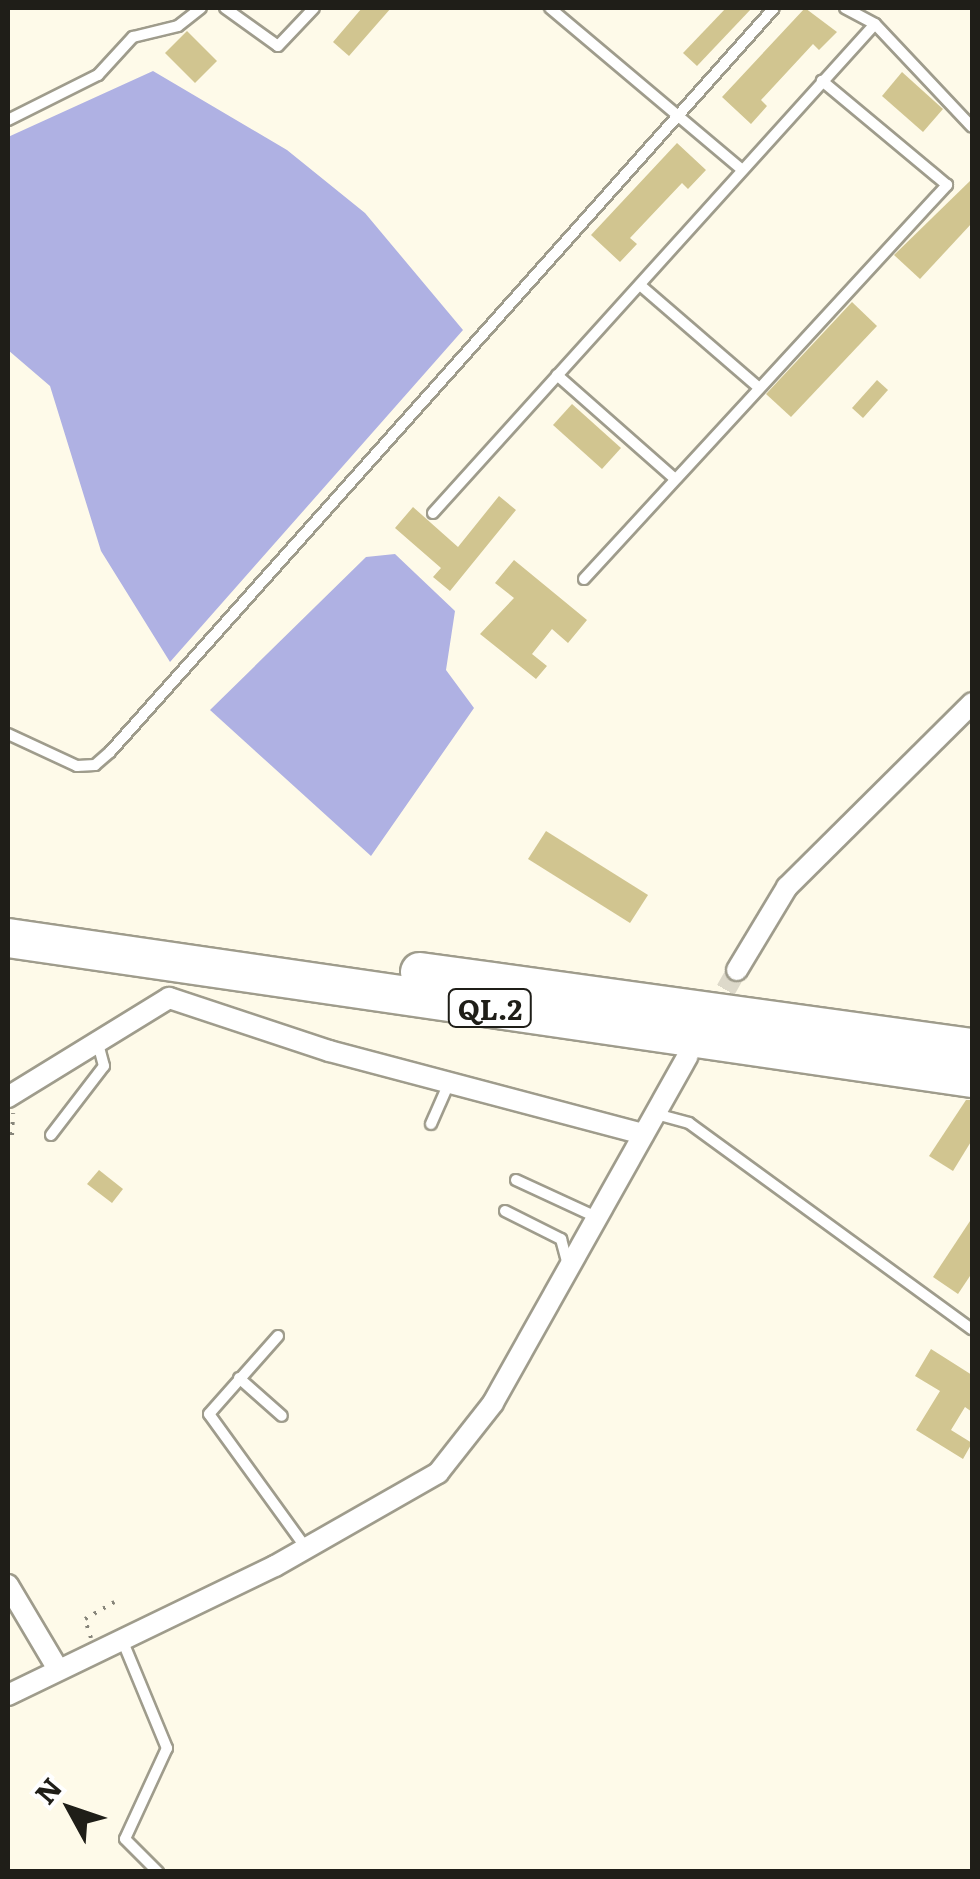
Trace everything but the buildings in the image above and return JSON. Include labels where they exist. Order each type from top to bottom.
[{"type":"highway","name":"QL.2","points":[[8,917],[972,1048]]},
{"type":"highway","name":"QL.2","points":[[8,938],[972,1078]]},
{"type":"street","points":[[737,970],[788,887],[972,703]]},
{"type":"street","points":[[8,1097],[169,998],[449,1083],[643,1134]]},
{"type":"street","points":[[8,1695],[56,1666],[124,1642],[307,1549],[438,1473],[493,1403],[688,1056]]},
{"type":"street","points":[[8,1585],[56,1666]]},
{"type":"lane","points":[[8,120],[98,74],[133,36],[178,26],[201,8]]},
{"type":"lane","points":[[225,8],[278,46],[314,8]]},
{"type":"lane","points":[[550,8],[740,168]]},
{"type":"lane","points":[[8,734],[77,766],[95,765],[110,752],[774,8]]},
{"type":"lane","points":[[845,8],[874,24],[968,124]]},
{"type":"lane","points":[[434,513],[740,168],[874,24]]},
{"type":"lane","points":[[584,579],[947,185],[822,80]]},
{"type":"lane","points":[[968,124],[972,110]]},
{"type":"lane","points":[[640,285],[758,388]]},
{"type":"lane","points":[[557,374],[675,479]]},
{"type":"lane","points":[[51,1134],[104,1066],[96,1040]]},
{"type":"lane","points":[[430,1124],[449,1083]]},
{"type":"lane","points":[[656,1114],[689,1123],[972,1329]]},
{"type":"lane","points":[[516,1180],[596,1218]]},
{"type":"lane","points":[[504,1211],[561,1239],[568,1267]]},
{"type":"lane","points":[[278,1336],[214,1404],[212,1422],[307,1549]]},
{"type":"lane","points":[[238,1378],[282,1416]]},
{"type":"lane","points":[[124,1642],[166,1742],[125,1839],[158,1872]]},
{"type":"path","points":[[96,1651],[85,1619],[114,1602]]},
{"type":"water","points":[[153,71],[287,150],[365,213],[463,330],[170,662],[101,551],[50,386],[8,350],[8,137]]},
{"type":"water","points":[[395,554],[455,611],[446,670],[474,708],[371,856],[210,710],[366,557]]},
{"type":"tunnel","points":[[711,1016],[737,970]]}]
